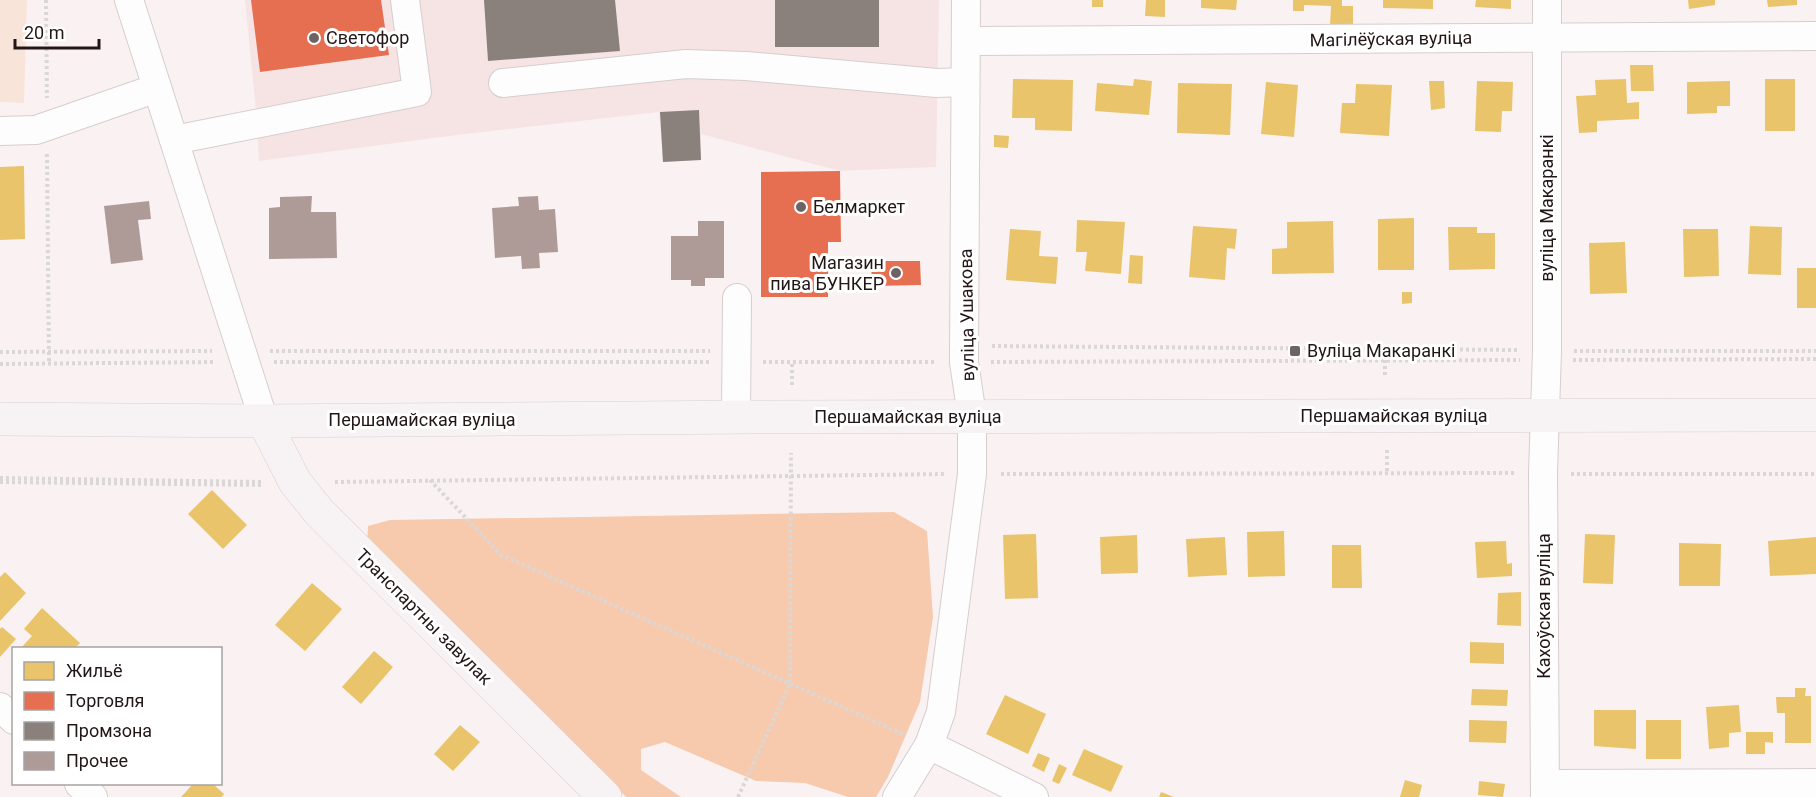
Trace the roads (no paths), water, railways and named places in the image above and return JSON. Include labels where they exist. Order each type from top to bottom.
[{"type":"main road","name":"Першамайская вуліца","points":[[0,419],[264,421],[972,416],[1816,415]]},
{"type":"main road","name":"Транспартны завулак","points":[[264,421],[297,484],[319,512],[605,797]]},
{"type":"street","points":[[129,0],[264,421]]},
{"type":"street","points":[[174,140],[417,92],[405,0]]},
{"type":"street","name":"вуліца Ушакова","points":[[897,797],[929,745],[941,712],[972,474],[972,416],[964,354],[966,0]]},
{"type":"street","name":"вуліца Макаранкі","points":[[1545,416],[1547,0]]},
{"type":"street","name":"Магілёўская вуліца","points":[[966,40],[1258,41],[1547,36],[1816,36]]},
{"type":"street","points":[[503,83],[686,64],[746,66],[937,83],[965,82]]},
{"type":"street","points":[[0,131],[36,130],[157,88]]},
{"type":"street","points":[[736,417],[737,298]]},
{"type":"street","name":"Кахоўская вуліца","points":[[1545,416],[1543,473],[1545,791]]},
{"type":"street","points":[[0,707],[12,718]]},
{"type":"street","points":[[929,745],[1034,797]]},
{"type":"street","points":[[1545,791],[1816,783]]},
{"type":"street","points":[[81,785],[93,797]]},
{"type":"place","name":"Светофор","points":[[314,38]]},
{"type":"place","name":"Белмаркет","points":[[801,207]]},
{"type":"place","name":"Магазин пива БУНКЕР","points":[[896,273]]},
{"type":"place","name":"Вуліца Макаранкі","points":[[1295,351]]}]
